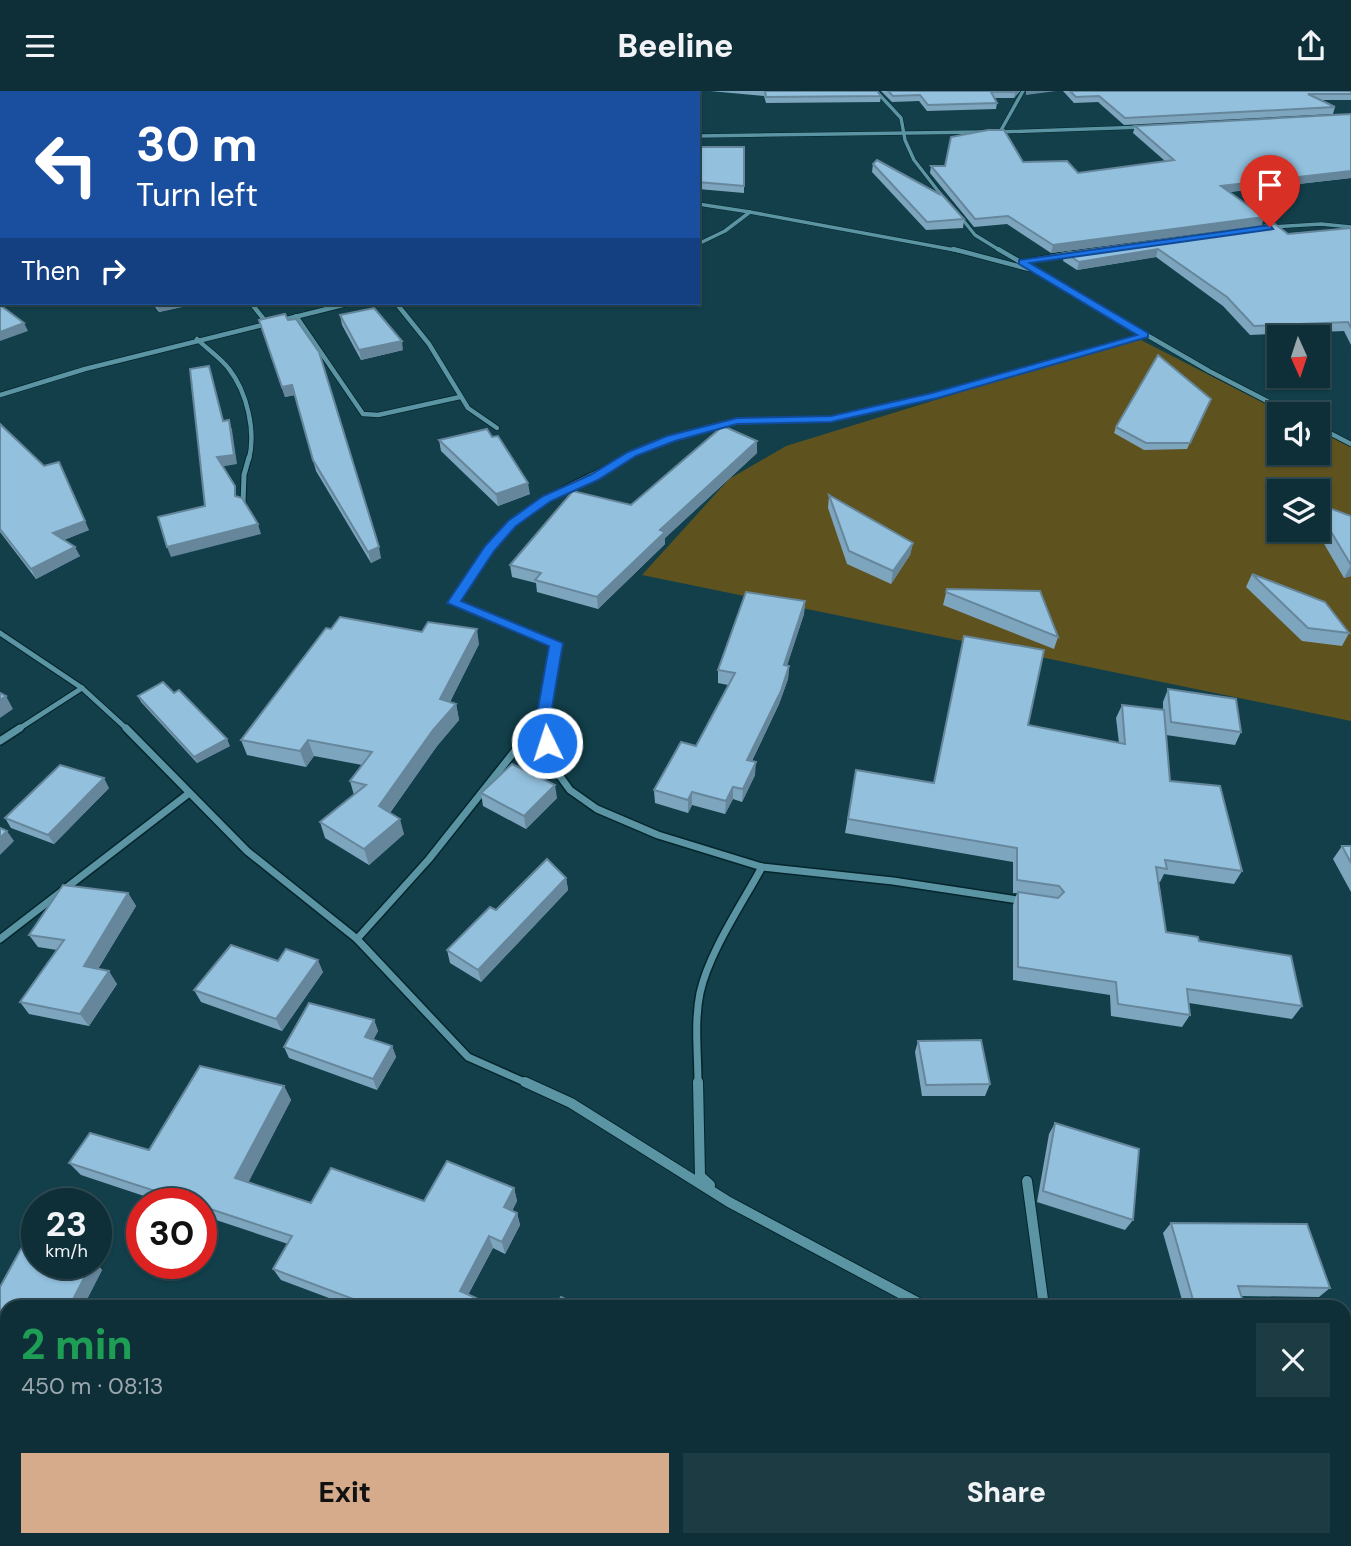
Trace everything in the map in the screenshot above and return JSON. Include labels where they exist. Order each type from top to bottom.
[{"type":"street","points":[[876,91],[901,118],[901,135],[927,180],[947,201]]},
{"type":"street","points":[[999,132],[1023,91]]},
{"type":"street","points":[[700,135],[901,135],[1151,127]]},
{"type":"street","points":[[700,204],[930,243],[1031,269]]},
{"type":"street","points":[[956,209],[975,235],[1145,335],[1270,402]]},
{"type":"street","points":[[700,243],[725,231],[750,212]]},
{"type":"street","points":[[1266,227],[1321,224],[1351,227]]},
{"type":"street","points":[[1022,262],[1073,253]]},
{"type":"street","points":[[253,305],[266,322]]},
{"type":"street","points":[[0,395],[197,339],[343,305]]},
{"type":"street","points":[[398,305],[429,344],[460,397],[474,414],[497,428]]},
{"type":"street","points":[[296,316],[363,414],[378,415],[460,397]]},
{"type":"street","points":[[1040,903],[893,881],[762,867],[658,835],[597,809],[570,790],[554,768],[544,714],[556,643],[454,603],[489,549],[512,524],[547,498],[594,477],[632,454],[671,439],[737,421],[831,419],[934,396],[1145,335]]},
{"type":"street","points":[[197,339],[230,370],[248,407],[252,446],[244,475],[243,503]]},
{"type":"street","points":[[1330,433],[1351,444]]},
{"type":"street","points":[[0,633],[82,688],[142,743],[188,794],[247,851],[357,939],[468,1057],[572,1103],[729,1202],[913,1300]]},
{"type":"street","points":[[0,741],[82,688]]},
{"type":"street","points":[[357,939],[429,859],[544,714]]},
{"type":"street","points":[[0,939],[188,794]]},
{"type":"street","points":[[729,1202],[700,1176],[697,1020],[700,992],[709,967],[762,867]]},
{"type":"street","points":[[1027,1181],[1043,1300]]},
{"type":"shaded area","points":[[1137,338],[1267,405],[1267,465],[1330,465],[1330,436],[1351,447],[1351,721],[642,575],[729,479],[786,446]]},
{"type":"building","points":[[765,91],[877,91],[881,96],[766,97]]},
{"type":"building","points":[[888,91],[1016,91],[991,92],[997,103],[928,105],[920,95],[893,96]]},
{"type":"building","points":[[1070,91],[1351,91],[1351,94],[1308,94],[1335,107],[1125,118],[1099,96],[1076,97]]},
{"type":"building","points":[[1351,114],[1351,171],[1221,186],[1264,217],[1053,245],[1008,216],[975,219],[931,166],[945,166],[951,137],[988,130],[1004,130],[1023,162],[1067,161],[1078,173],[1174,160],[1135,126]]},
{"type":"building","points":[[700,147],[744,147],[744,186],[700,182]]},
{"type":"building","points":[[877,160],[939,194],[937,189],[964,219],[927,222],[873,164]]},
{"type":"building","points":[[1275,224],[1288,234],[1351,228],[1351,328],[1348,322],[1254,326],[1227,297],[1158,249],[1079,262],[1065,253]]},
{"type":"building","points":[[0,305],[24,323],[0,332]]},
{"type":"building","points":[[374,308],[402,341],[359,350],[340,315]]},
{"type":"building","points":[[285,314],[288,320],[296,319],[319,352],[379,547],[368,552],[313,460],[292,385],[282,387],[259,320]]},
{"type":"building","points":[[1158,355],[1211,399],[1190,443],[1146,443],[1116,427]]},
{"type":"building","points":[[209,366],[223,421],[229,420],[234,455],[217,457],[235,486],[235,496],[242,498],[258,524],[167,547],[158,517],[205,506],[190,369]]},
{"type":"building","points":[[0,424],[44,466],[59,462],[85,521],[53,533],[75,547],[31,569],[0,529]]},
{"type":"building","points":[[723,426],[757,441],[660,530],[665,532],[597,597],[535,580],[541,573],[510,565],[573,491],[631,505]]},
{"type":"building","points":[[487,429],[492,437],[498,436],[528,483],[496,494],[439,440]]},
{"type":"building","points":[[829,495],[913,543],[893,571],[849,551]]},
{"type":"building","points":[[1330,508],[1351,516],[1351,565],[1330,530]]},
{"type":"building","points":[[1252,574],[1325,602],[1349,633],[1308,628]]},
{"type":"building","points":[[947,589],[1040,591],[1058,637],[946,592]]},
{"type":"building","points":[[746,592],[805,601],[784,665],[789,666],[781,691],[747,760],[756,762],[743,789],[733,787],[726,801],[692,792],[688,800],[654,790],[681,742],[696,746],[735,673],[718,670]]},
{"type":"building","points":[[340,617],[422,632],[428,622],[477,629],[440,699],[456,704],[433,730],[379,806],[400,819],[364,849],[320,822],[366,785],[350,781],[372,752],[308,740],[300,751],[241,740],[326,628],[331,629]]},
{"type":"building","points":[[964,636],[1044,650],[1028,725],[1125,744],[1122,705],[1164,710],[1170,781],[1220,786],[1242,871],[1165,860],[1167,869],[1156,867],[1166,932],[1198,937],[1199,941],[1291,956],[1302,1006],[1187,989],[1190,1015],[1118,1004],[1116,982],[1018,967],[1018,892],[1058,898],[1064,892],[1059,886],[1017,880],[1017,848],[848,819],[856,770],[934,783]]},
{"type":"building","points":[[163,682],[174,693],[179,690],[227,739],[194,757],[138,696]]},
{"type":"building","points":[[1168,689],[1236,699],[1241,732],[1171,722]]},
{"type":"building","points":[[512,764],[555,785],[524,816],[481,793]]},
{"type":"building","points":[[60,765],[104,778],[48,835],[5,818]]},
{"type":"building","points":[[0,828],[7,831],[0,838]]},
{"type":"building","points":[[1342,846],[1351,846],[1351,863]]},
{"type":"building","points":[[547,859],[566,878],[478,970],[447,950],[490,907],[496,910]]},
{"type":"building","points":[[63,885],[128,893],[84,966],[109,971],[80,1014],[20,1002],[64,940],[29,935]]},
{"type":"building","points":[[231,945],[278,961],[286,949],[318,960],[276,1019],[194,990]]},
{"type":"building","points":[[309,1003],[374,1020],[365,1037],[392,1046],[373,1079],[284,1047]]},
{"type":"building","points":[[981,1040],[990,1084],[926,1085],[918,1041]]},
{"type":"building","points":[[200,1066],[284,1086],[235,1178],[311,1203],[331,1168],[424,1201],[447,1161],[514,1188],[504,1207],[517,1213],[502,1242],[489,1236],[460,1291],[476,1298],[475,1300],[356,1300],[273,1269],[292,1236],[217,1211],[217,1188],[146,1188],[69,1163],[90,1133],[149,1150]]},
{"type":"building","points":[[1055,1123],[1139,1149],[1133,1220],[1043,1191]]},
{"type":"building","points":[[1171,1223],[1307,1224],[1330,1288],[1238,1286],[1243,1300],[1193,1300]]},
{"type":"building","points":[[21,1249],[21,1279],[84,1279],[73,1300],[0,1300],[0,1287]]},
{"type":"route","points":[[547,743],[544,714],[558,649],[556,643],[454,603],[489,549],[512,524],[547,498],[594,477],[632,454],[671,439],[737,421],[831,419],[934,396],[1145,335],[1022,262],[1047,256],[1270,227]]}]
